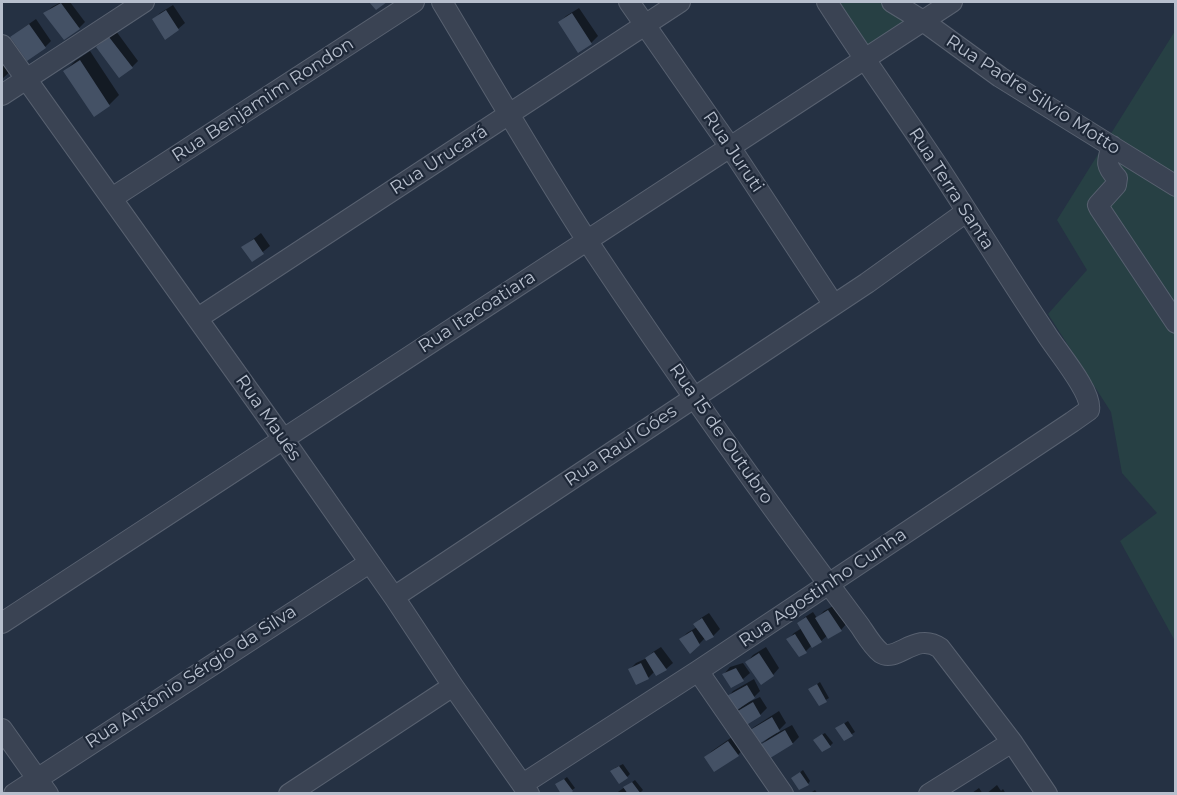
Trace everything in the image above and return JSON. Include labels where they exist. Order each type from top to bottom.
[{"type":"street","points":[[2,94],[144,2]]},
{"type":"street","name":"Rua Benjamim Rondon","points":[[112,198],[414,2]]},
{"type":"street","name":"Rua 15 de Outubro","points":[[442,2],[587,240],[694,398],[828,585],[884,655],[890,655],[920,643],[934,644],[940,648],[1012,742],[1047,794]]},
{"type":"street","name":"Rua Juruti","points":[[629,2],[730,147],[834,305]]},
{"type":"street","name":"Rua Urucará","points":[[198,318],[680,2]]},
{"type":"street","name":"Rua Terra Santa","points":[[827,2],[939,168],[1052,345],[1076,377]]},
{"type":"street","name":"Rua Padre Silvio Motto","points":[[892,2],[923,21],[1000,77],[1176,186]]},
{"type":"street","name":"Rua Itacoatiara","points":[[2,623],[952,2]]},
{"type":"street","name":"Rua Maués","points":[[2,45],[284,440],[526,789]]},
{"type":"street","points":[[1112,146],[1107,161],[1108,168],[1117,178],[1116,185],[1098,204],[1170,302],[1176,324]]},
{"type":"street","name":"Rua Raul Góes","points":[[394,597],[867,283],[966,212]]},
{"type":"street","name":"Rua Agostinho Cunha","points":[[526,789],[698,671],[1087,412],[1090,406],[1089,398],[1076,377]]},
{"type":"street","name":"Rua Antônio Sérgio da Silva","points":[[14,794],[43,786],[369,562]]},
{"type":"street","points":[[698,671],[783,794]]},
{"type":"street","points":[[289,794],[453,686]]},
{"type":"street","points":[[2,729],[43,786]]},
{"type":"street","points":[[929,794],[1012,742]]},
{"type":"green space","points":[[827,2],[890,2],[920,21],[863,58]]},
{"type":"green space","points":[[1175,31],[1175,641],[1120,541],[1157,513],[1122,473],[1111,412],[1048,314],[1087,270],[1057,220]]},
{"type":"building","points":[[369,2],[387,2],[376,10]]},
{"type":"building","points":[[61,3],[80,29],[64,40],[43,13]]},
{"type":"building","points":[[166,10],[179,30],[165,40],[152,19]]},
{"type":"building","points":[[572,13],[592,44],[578,53],[558,22]]},
{"type":"building","points":[[29,24],[46,48],[27,61],[10,37]]},
{"type":"building","points":[[109,37],[133,68],[119,78],[96,47]]},
{"type":"building","points":[[80,60],[110,106],[94,117],[63,71]]},
{"type":"building","points":[[254,239],[264,254],[252,262],[241,247]]},
{"type":"building","points":[[828,610],[842,631],[828,639],[815,618]]},
{"type":"building","points":[[806,617],[822,642],[812,648],[797,623]]},
{"type":"building","points":[[702,618],[714,637],[706,641],[693,624]]},
{"type":"building","points":[[692,631],[700,645],[690,654],[679,639]]},
{"type":"building","points":[[795,634],[807,653],[799,657],[786,639]]},
{"type":"building","points":[[654,652],[667,670],[656,676],[645,658]]},
{"type":"building","points":[[759,653],[774,676],[761,685],[745,662]]},
{"type":"building","points":[[641,663],[649,679],[636,685],[628,669]]},
{"type":"building","points":[[736,668],[744,681],[731,688],[722,674]]},
{"type":"building","points":[[817,684],[827,702],[819,706],[808,689]]},
{"type":"building","points":[[747,685],[755,698],[734,712],[725,697]]},
{"type":"building","points":[[753,702],[761,716],[740,729],[731,715]]},
{"type":"building","points":[[772,717],[780,731],[754,747],[745,733]]},
{"type":"building","points":[[844,723],[853,736],[844,741],[835,728]]},
{"type":"building","points":[[785,730],[793,744],[767,760],[758,746]]},
{"type":"building","points":[[822,734],[831,747],[822,752],[813,740]]},
{"type":"building","points":[[728,741],[739,756],[714,772],[704,757]]},
{"type":"building","points":[[619,766],[628,778],[619,784],[610,771]]},
{"type":"building","points":[[800,772],[809,785],[799,790],[791,778]]},
{"type":"building","points":[[564,779],[573,791],[570,794],[561,794],[555,784]]},
{"type":"building","points":[[632,782],[641,794],[628,794],[623,787]]}]
